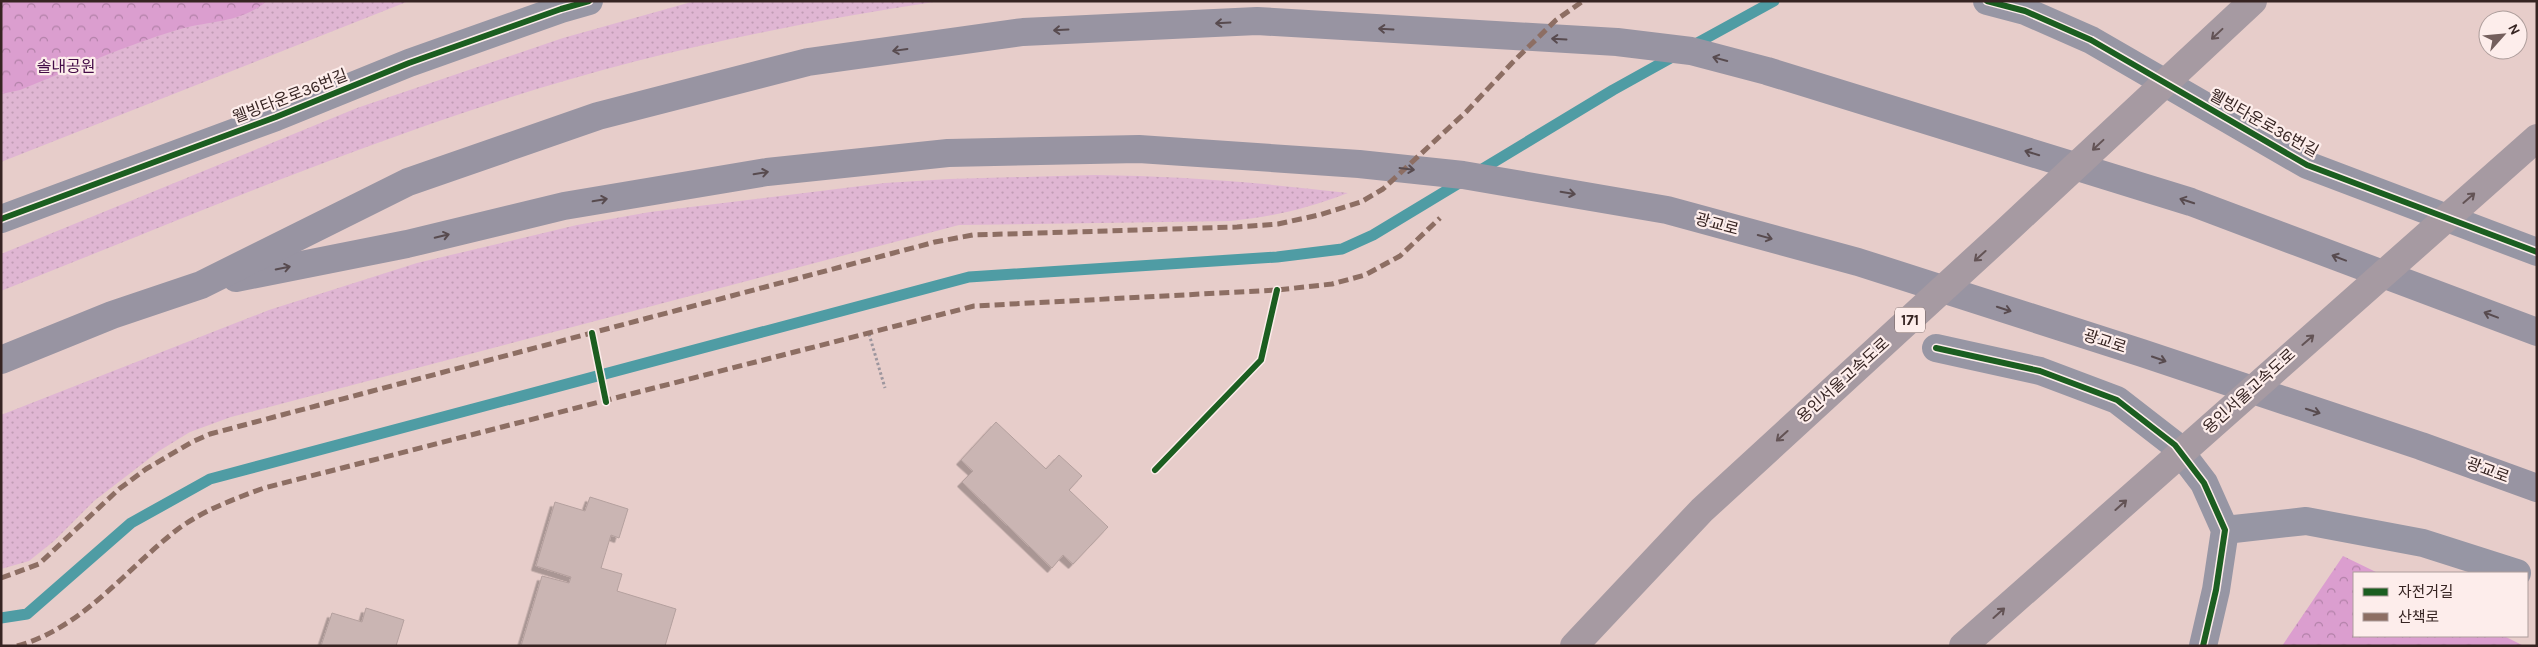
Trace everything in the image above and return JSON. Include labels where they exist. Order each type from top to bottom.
[{"type":"highway","name":"용인서울고속도로","points":[[1574,646],[1702,510],[2253,1]]},
{"type":"highway","name":"용인서울고속도로","points":[[1963,646],[2537,138]]},
{"type":"main road","points":[[1,360],[112,315],[200,285],[408,182],[598,116],[808,62],[1023,32],[1257,21],[1617,42],[1691,51],[1767,71],[2191,202],[2537,332]]},
{"type":"main road","name":"광교로","points":[[200,285],[406,244],[564,206],[767,172],[948,153],[1139,149],[1359,164],[1463,175],[1667,210],[1858,262],[2142,353],[2420,446],[2537,488]]},
{"type":"street","name":"웰빙타운로36번길","points":[[1,219],[276,117],[409,63],[561,8],[589,1]]},
{"type":"street","name":"웰빙타운로36번길","points":[[1987,1],[2025,11],[2091,40],[2307,165],[2537,252]]},
{"type":"street","points":[[1936,348],[2040,371],[2117,400],[2175,445],[2204,483],[2225,530],[2216,590],[2202,646]]},
{"type":"street","points":[[2225,530],[2306,521],[2423,542],[2514,572]]},
{"type":"path","points":[[869,334],[885,388]]},
{"type":"green space","name":"솔내공원","points":[[1,1],[409,1],[1,162]]},
{"type":"green space","points":[[1,1],[267,1],[246,14],[235,18],[189,27],[157,36],[20,90],[1,94]]},
{"type":"green space","points":[[695,1],[940,1],[826,20],[711,43],[542,87],[425,126],[303,171],[1,291],[1,254],[357,108],[563,38]]},
{"type":"green space","points":[[1095,175],[1222,181],[1348,193],[1291,211],[1231,221],[959,225],[231,417],[190,432],[159,451],[94,501],[54,541],[29,561],[1,569],[1,415],[269,310],[417,263],[577,225],[650,212],[885,183],[949,179]]},
{"type":"green space","points":[[2343,556],[2376,572],[2353,572],[2353,637],[2506,637],[2524,646],[2282,646]]},
{"type":"building","points":[[996,422],[1046,469],[1059,455],[1082,476],[1069,490],[1108,527],[1073,564],[1063,555],[1052,568],[962,482],[973,471],[961,460]]},
{"type":"building","points":[[590,497],[628,509],[619,538],[611,535],[601,568],[622,574],[617,591],[676,609],[665,646],[521,646],[542,576],[569,583],[571,577],[536,566],[555,502],[585,511]]},
{"type":"building","points":[[366,608],[404,620],[396,646],[321,646],[332,613],[362,622]]},
{"type":"waterway","points":[[1690,47],[1774,1]]},
{"type":"waterway","points":[[1,618],[27,614],[131,523],[210,479],[969,277],[1277,257],[1342,249],[1373,235],[1613,90],[1676,55]]},
{"type":"marked path","points":[[1,578],[39,564],[119,489],[146,469],[192,442],[210,434],[935,242],[973,235],[1237,227],[1278,224],[1319,215],[1361,202],[1383,189],[1466,112],[1556,20],[1583,1]]},
{"type":"marked path","points":[[17,646],[63,626],[83,612],[188,522],[242,496],[264,488],[974,306],[1277,290],[1332,284],[1365,275],[1400,256],[1440,218]]},
{"type":"cycle path","points":[[1,219],[276,117],[409,63],[561,9],[589,1]]},
{"type":"cycle path","points":[[1987,1],[2025,11],[2091,40],[2307,165],[2537,252]]},
{"type":"cycle path","points":[[1155,470],[1261,360],[1277,290]]},
{"type":"cycle path","points":[[592,333],[606,402]]},
{"type":"cycle path","points":[[1936,348],[2040,371],[2117,400],[2175,445],[2204,483],[2225,530],[2216,590],[2203,646]]}]
